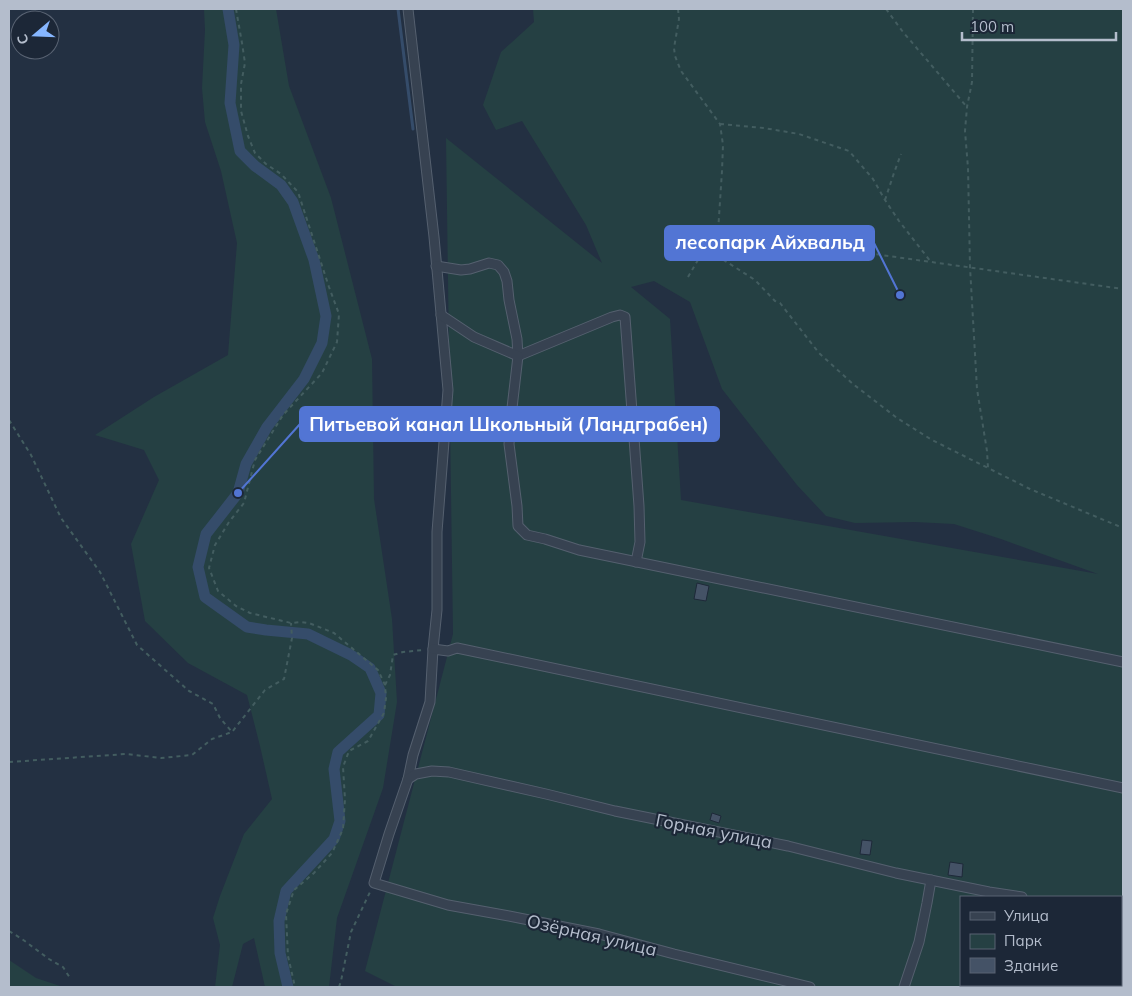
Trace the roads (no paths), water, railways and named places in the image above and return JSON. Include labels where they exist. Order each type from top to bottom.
[{"type":"street","points":[[408,9],[448,390],[438,532],[437,610],[430,702],[413,755],[408,779]]},
{"type":"street","points":[[436,266],[461,270],[488,263],[498,265],[504,272],[517,339],[518,356],[509,444],[518,526],[526,535],[579,550],[1123,662]]},
{"type":"street","points":[[441,315],[474,337],[518,356],[620,314],[625,317],[639,506],[640,542],[636,562]]},
{"type":"street","points":[[433,649],[448,651],[457,648],[1123,788]]},
{"type":"street","name":"Горная улица","points":[[408,779],[416,774],[449,772],[615,811],[788,846],[931,880],[1015,896]]},
{"type":"street","name":"Озёрная улица","points":[[408,779],[374,883],[448,905],[599,934],[810,987]]},
{"type":"street","points":[[904,987],[919,942],[931,880]]},
{"type":"waterway","points":[[228,9],[234,45],[230,103],[240,151],[255,166],[281,185],[293,202],[314,260],[326,316],[322,343],[304,379],[267,427],[246,464],[238,493],[206,534],[198,567],[205,597],[247,627],[308,634],[351,655],[370,668],[381,693],[379,715],[338,752],[334,769],[340,821],[334,839],[286,891],[279,921],[280,953],[288,987]]},
{"type":"waterway","points":[[398,9],[413,129]]},
{"type":"place","name":"лесопарк Айхвальд","points":[[900,295]]},
{"type":"place","name":"Питьевой канал Школьный (Ландграбен)","points":[[238,493]]}]
